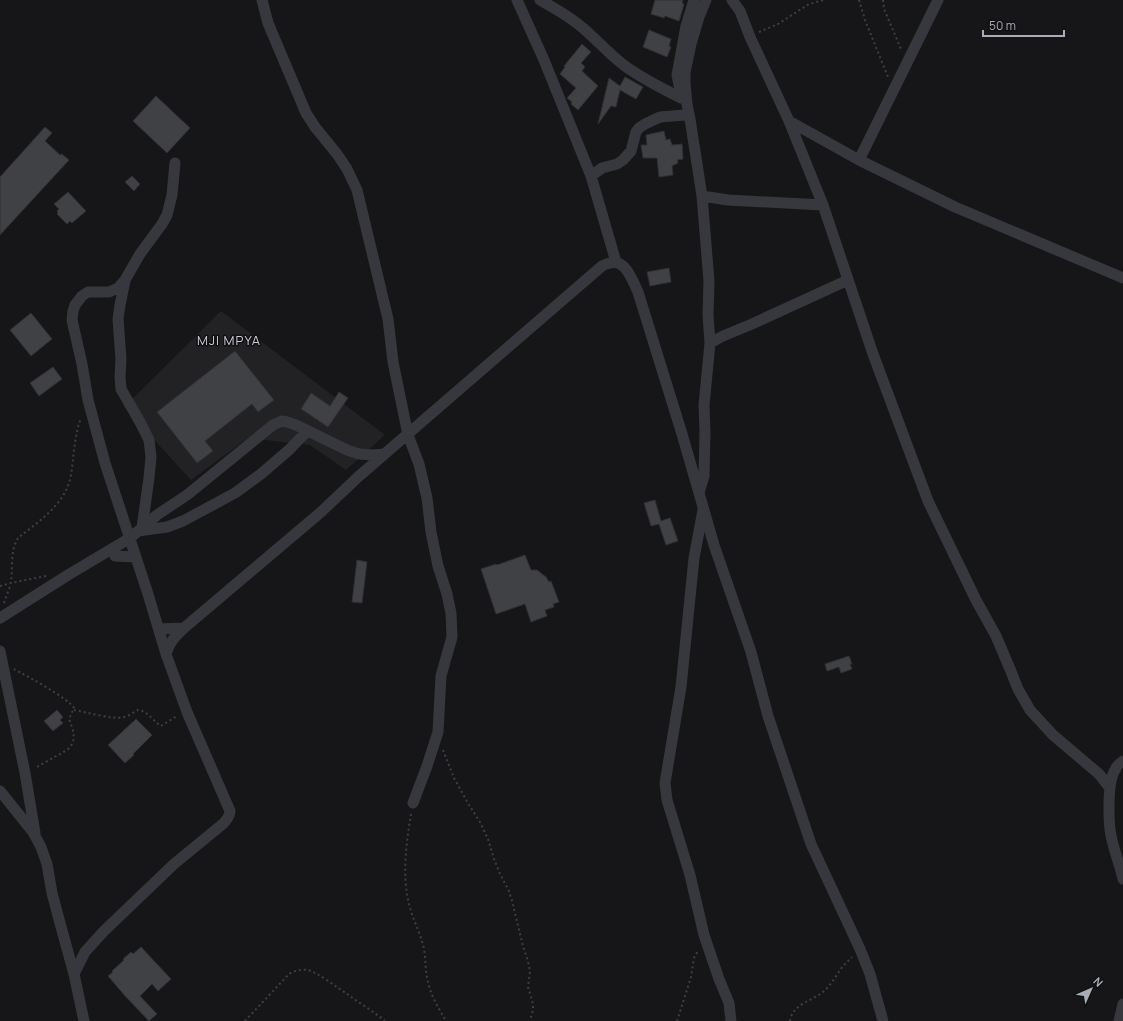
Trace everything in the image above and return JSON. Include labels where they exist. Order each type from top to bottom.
[{"type":"street","points":[[262,0],[268,23],[306,114],[337,154],[347,169],[357,190],[388,319],[393,362],[408,435],[419,464],[427,498],[433,539],[451,613],[452,637],[441,676],[438,732],[413,803]]},
{"type":"street","points":[[517,0],[544,60],[591,176],[616,262]]},
{"type":"street","points":[[540,0],[574,21],[617,60],[644,80],[681,98]]},
{"type":"street","points":[[692,137],[685,115],[677,75],[686,26],[694,0]]},
{"type":"street","points":[[699,494],[704,476],[704,405],[710,343],[708,315],[709,281],[702,196],[687,104],[685,72],[695,31],[706,0]]},
{"type":"street","points":[[732,0],[740,11],[750,37],[789,121],[823,205],[873,354],[928,501],[976,600],[996,636],[1018,689],[1030,710],[1053,735],[1099,774],[1110,788]]},
{"type":"street","points":[[859,160],[938,0]]},
{"type":"street","points":[[591,176],[602,168],[617,164],[623,160],[631,151],[636,132],[644,124],[660,117],[685,115]]},
{"type":"street","points":[[789,121],[859,160],[955,207],[1123,278]]},
{"type":"street","points":[[137,532],[105,463],[88,400],[72,320],[75,305],[82,296],[88,292],[109,292],[118,288],[125,280],[140,254],[162,224],[167,214],[172,195],[175,164]]},
{"type":"street","points":[[702,196],[728,200],[823,205]]},
{"type":"street","points":[[166,654],[168,645],[184,628],[321,512],[384,454],[408,435],[592,273],[609,262],[616,262],[624,266],[638,292],[682,434],[714,545],[750,652],[768,716],[811,844],[860,949],[870,974],[884,1021]]},
{"type":"street","points":[[74,974],[85,952],[103,932],[165,872],[224,823],[229,817],[230,811],[187,712],[166,654],[136,557],[137,532],[147,498],[151,457],[149,440],[121,389],[120,384],[118,319],[125,280]]},
{"type":"street","points":[[710,343],[848,280]]},
{"type":"street","points":[[0,618],[137,532],[157,515],[187,495],[273,425],[282,421],[296,425],[347,450],[359,454],[384,454]]},
{"type":"street","points":[[137,532],[167,527],[183,521],[235,493],[261,474],[290,449],[306,430]]},
{"type":"street","points":[[703,508],[694,558],[681,687],[665,783],[667,800],[687,862],[704,935],[729,1003],[731,1021]]},
{"type":"street","points":[[116,556],[136,557]]},
{"type":"street","points":[[159,628],[184,628]]},
{"type":"street","points":[[0,651],[25,773],[36,837]]},
{"type":"street","points":[[1123,761],[1115,770],[1110,788],[1111,839],[1123,879]]},
{"type":"street","points":[[0,791],[36,837],[44,855],[52,893],[74,974],[84,1021]]},
{"type":"street","points":[[1119,1021],[1123,1004]]},
{"type":"path","points":[[750,37],[778,24],[809,4],[824,0]]},
{"type":"path","points":[[859,0],[865,20],[893,92]]},
{"type":"path","points":[[883,0],[884,9],[907,64]]},
{"type":"path","points":[[3,605],[11,583],[13,552],[16,541],[47,514],[66,491],[71,476],[78,426],[88,400]]},
{"type":"path","points":[[0,586],[46,576]]},
{"type":"path","points":[[3,662],[64,699],[72,705],[74,710]]},
{"type":"path","points":[[74,710],[114,718],[126,717],[140,710],[145,711],[161,726],[187,712]]},
{"type":"path","points":[[25,773],[70,747],[74,736],[69,719],[74,710]]},
{"type":"path","points":[[438,732],[454,778],[480,822],[488,839],[500,874],[509,891],[530,971],[528,987],[533,1004],[530,1021]]},
{"type":"path","points":[[413,803],[405,857],[407,894],[411,911],[424,948],[428,983],[434,1000],[446,1021]]},
{"type":"path","points":[[677,1021],[691,977],[694,958],[704,935]]},
{"type":"path","points":[[790,1021],[790,1017],[797,1008],[816,998],[826,990],[843,966],[860,949]]},
{"type":"path","points":[[245,1021],[289,974],[297,970],[307,970],[312,972],[329,982],[384,1021]]},
{"type":"shaded area","points":[[221,311],[385,435],[346,470],[310,445],[248,438],[191,480],[124,407]]},
{"type":"building","points":[[655,0],[683,0],[682,3],[684,4],[679,21],[665,16],[664,18],[651,14]]},
{"type":"building","points":[[649,30],[671,39],[669,46],[671,47],[667,57],[643,47]]},
{"type":"building","points":[[582,44],[591,52],[581,63],[585,67],[582,71],[598,86],[578,110],[567,98],[576,88],[560,74],[565,67],[564,66]]},
{"type":"building","points":[[625,77],[643,87],[636,99],[620,90],[616,107],[611,106],[598,124],[609,78],[620,86]]},
{"type":"building","points":[[156,96],[190,128],[167,153],[133,121]]},
{"type":"building","points":[[45,127],[52,133],[45,141],[60,155],[62,154],[69,160],[0,235],[0,177]]},
{"type":"building","points":[[664,131],[666,140],[670,139],[672,145],[682,144],[683,159],[677,160],[678,163],[672,166],[673,175],[659,177],[657,158],[643,158],[641,145],[647,145],[646,135]]},
{"type":"building","points":[[132,176],[140,184],[134,191],[125,182]]},
{"type":"building","points":[[68,192],[86,211],[72,223],[70,221],[67,224],[57,214],[59,209],[54,204]]},
{"type":"building","points":[[669,268],[671,282],[650,286],[647,272]]},
{"type":"building","points":[[31,313],[52,339],[31,356],[10,330]]},
{"type":"building","points":[[235,351],[274,400],[258,412],[252,404],[205,441],[213,451],[197,463],[157,412]]},
{"type":"building","points":[[53,367],[62,379],[39,396],[30,383]]},
{"type":"building","points":[[339,392],[348,398],[328,427],[301,409],[311,393],[330,406]]},
{"type":"building","points":[[655,500],[661,521],[670,518],[678,541],[666,545],[659,524],[651,526],[644,503]]},
{"type":"building","points":[[525,555],[531,570],[537,570],[546,577],[549,582],[551,581],[559,602],[553,604],[554,607],[545,610],[547,616],[531,622],[525,604],[496,614],[481,569]]},
{"type":"building","points":[[357,560],[367,562],[362,603],[352,602]]},
{"type":"building","points":[[849,656],[852,669],[841,673],[839,667],[827,671],[825,664]]},
{"type":"building","points":[[57,710],[63,717],[60,720],[63,723],[53,731],[44,721]]},
{"type":"building","points":[[136,719],[152,735],[125,763],[108,745]]},
{"type":"building","points":[[141,947],[171,979],[158,991],[152,984],[140,996],[157,1014],[149,1021],[108,976],[124,960],[123,959],[131,952],[133,954]]},
{"type":"district","name":"MJI MPYA","points":[[229,340]]}]
